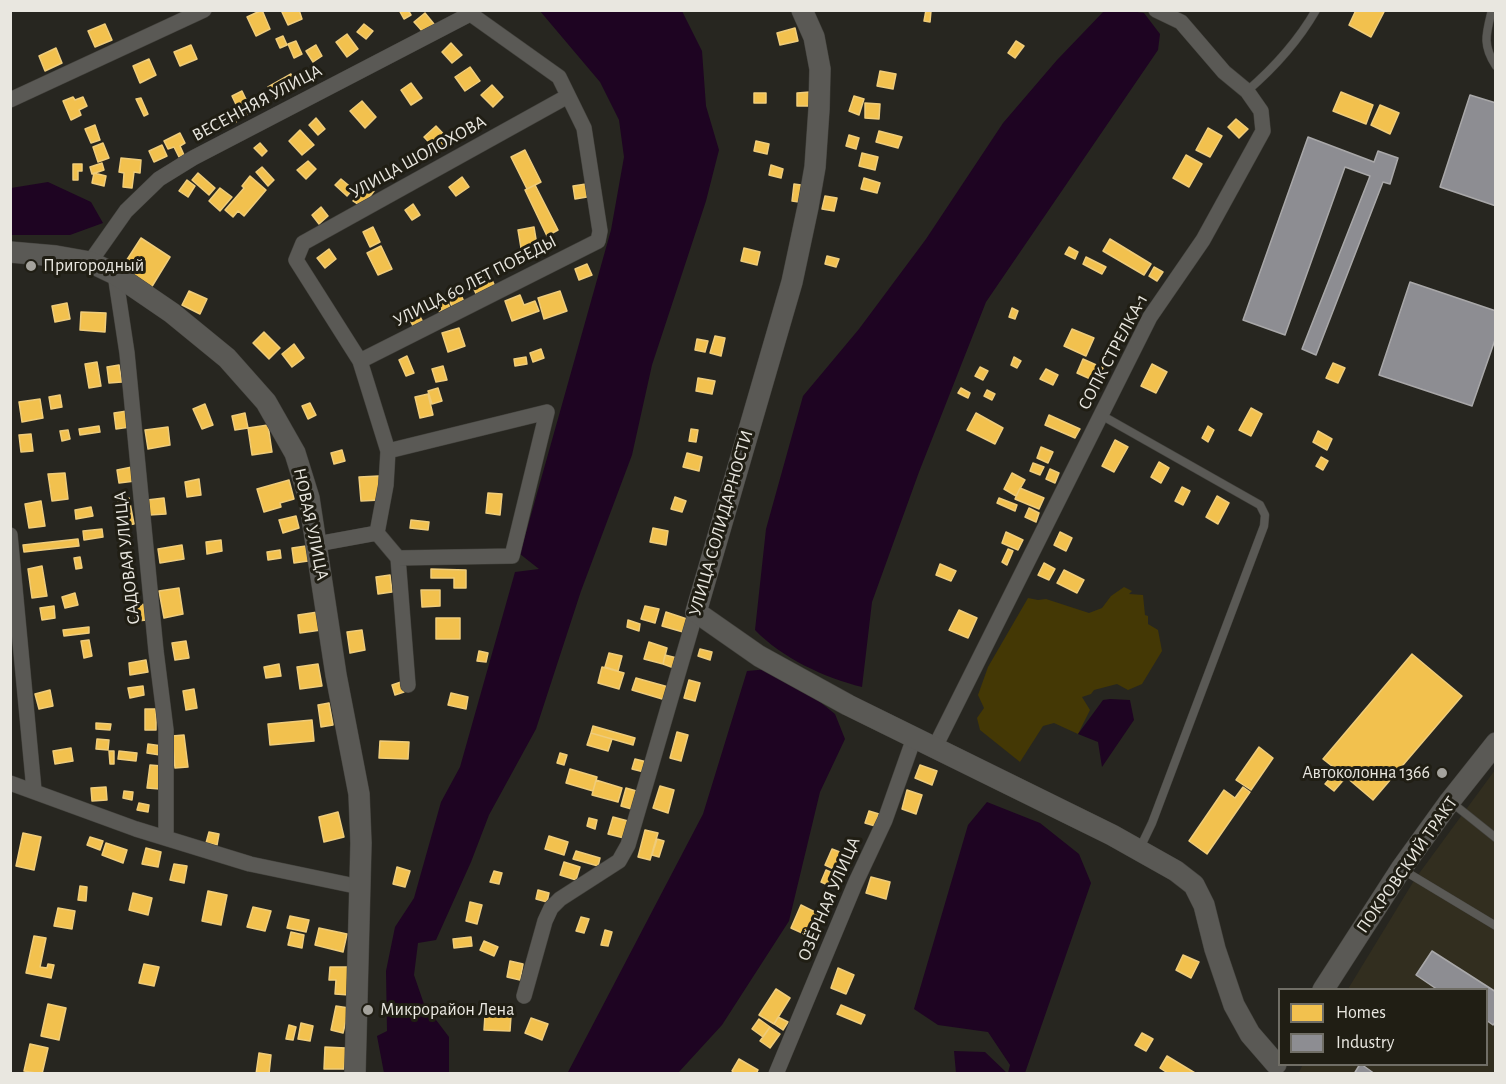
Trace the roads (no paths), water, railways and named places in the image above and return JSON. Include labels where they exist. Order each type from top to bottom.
[{"type":"street","points":[[10,100],[204,10]]},
{"type":"street","name":"УЛИЦА СОЛИДАРНОСТИ","points":[[524,996],[545,921],[551,908],[560,899],[619,861],[628,845],[792,282],[809,197],[819,120],[820,69],[814,37],[802,10]]},
{"type":"street","name":"СОПК СТРЕЛКА-1","points":[[935,747],[1150,317],[1203,240],[1263,130],[1261,111],[1247,91],[1224,72],[1181,21],[1156,10]]},
{"type":"street","points":[[467,12],[559,77],[568,96]]},
{"type":"street","name":"ВЕСЕННЯЯ УЛИЦА","points":[[90,262],[126,211],[159,179],[467,12]]},
{"type":"street","name":"УЛИЦА 60 ЛЕТ ПОБЕДЫ","points":[[360,361],[598,241],[600,231],[584,128],[568,96]]},
{"type":"street","name":"УЛИЦА ШОЛОХОВА","points":[[360,361],[296,260],[303,243],[568,96]]},
{"type":"street","name":"НОВАЯ УЛИЦА","points":[[10,252],[90,262],[115,274],[172,312],[227,358],[266,402],[295,453],[309,498],[336,675],[359,794],[361,843],[355,1074]]},
{"type":"street","name":"САДОВАЯ УЛИЦА","points":[[115,274],[127,353],[156,651],[166,730],[166,838]]},
{"type":"street","points":[[360,361],[388,451],[386,485],[377,533]]},
{"type":"street","points":[[388,451],[547,412],[512,556],[398,558]]},
{"type":"street","points":[[317,544],[377,533]]},
{"type":"street","points":[[377,533],[398,558],[408,685]]},
{"type":"street","points":[[10,535],[34,790]]},
{"type":"street","points":[[696,612],[759,656],[848,705],[1139,849],[1194,885],[1204,905],[1215,949],[1234,1005],[1250,1034],[1275,1065]]},
{"type":"street","name":"ОЗЁРНАЯ УЛИЦА","points":[[776,1074],[855,884],[885,819],[914,738]]},
{"type":"street","name":"ПОКРОВСКИЙ ТРАКТ","points":[[1324,988],[1401,869],[1450,801],[1496,743]]},
{"type":"street","points":[[10,783],[166,838],[250,864],[360,887]]},
{"type":"lane","points":[[1247,91],[1275,67],[1293,46],[1316,10]]},
{"type":"lane","points":[[1492,10],[1485,35],[1487,54],[1496,66]]},
{"type":"lane","points":[[1101,415],[1260,504],[1265,515],[1264,526],[1152,823],[1139,849]]},
{"type":"lane","points":[[1450,801],[1496,838]]},
{"type":"lane","points":[[1401,869],[1496,926]]},
{"type":"place","name":"Пригородный","points":[[31,266]]},
{"type":"place","name":"Автоколонна 1366","points":[[1442,773]]},
{"type":"place","name":"Микрорайон Лена","points":[[368,1010]]}]
